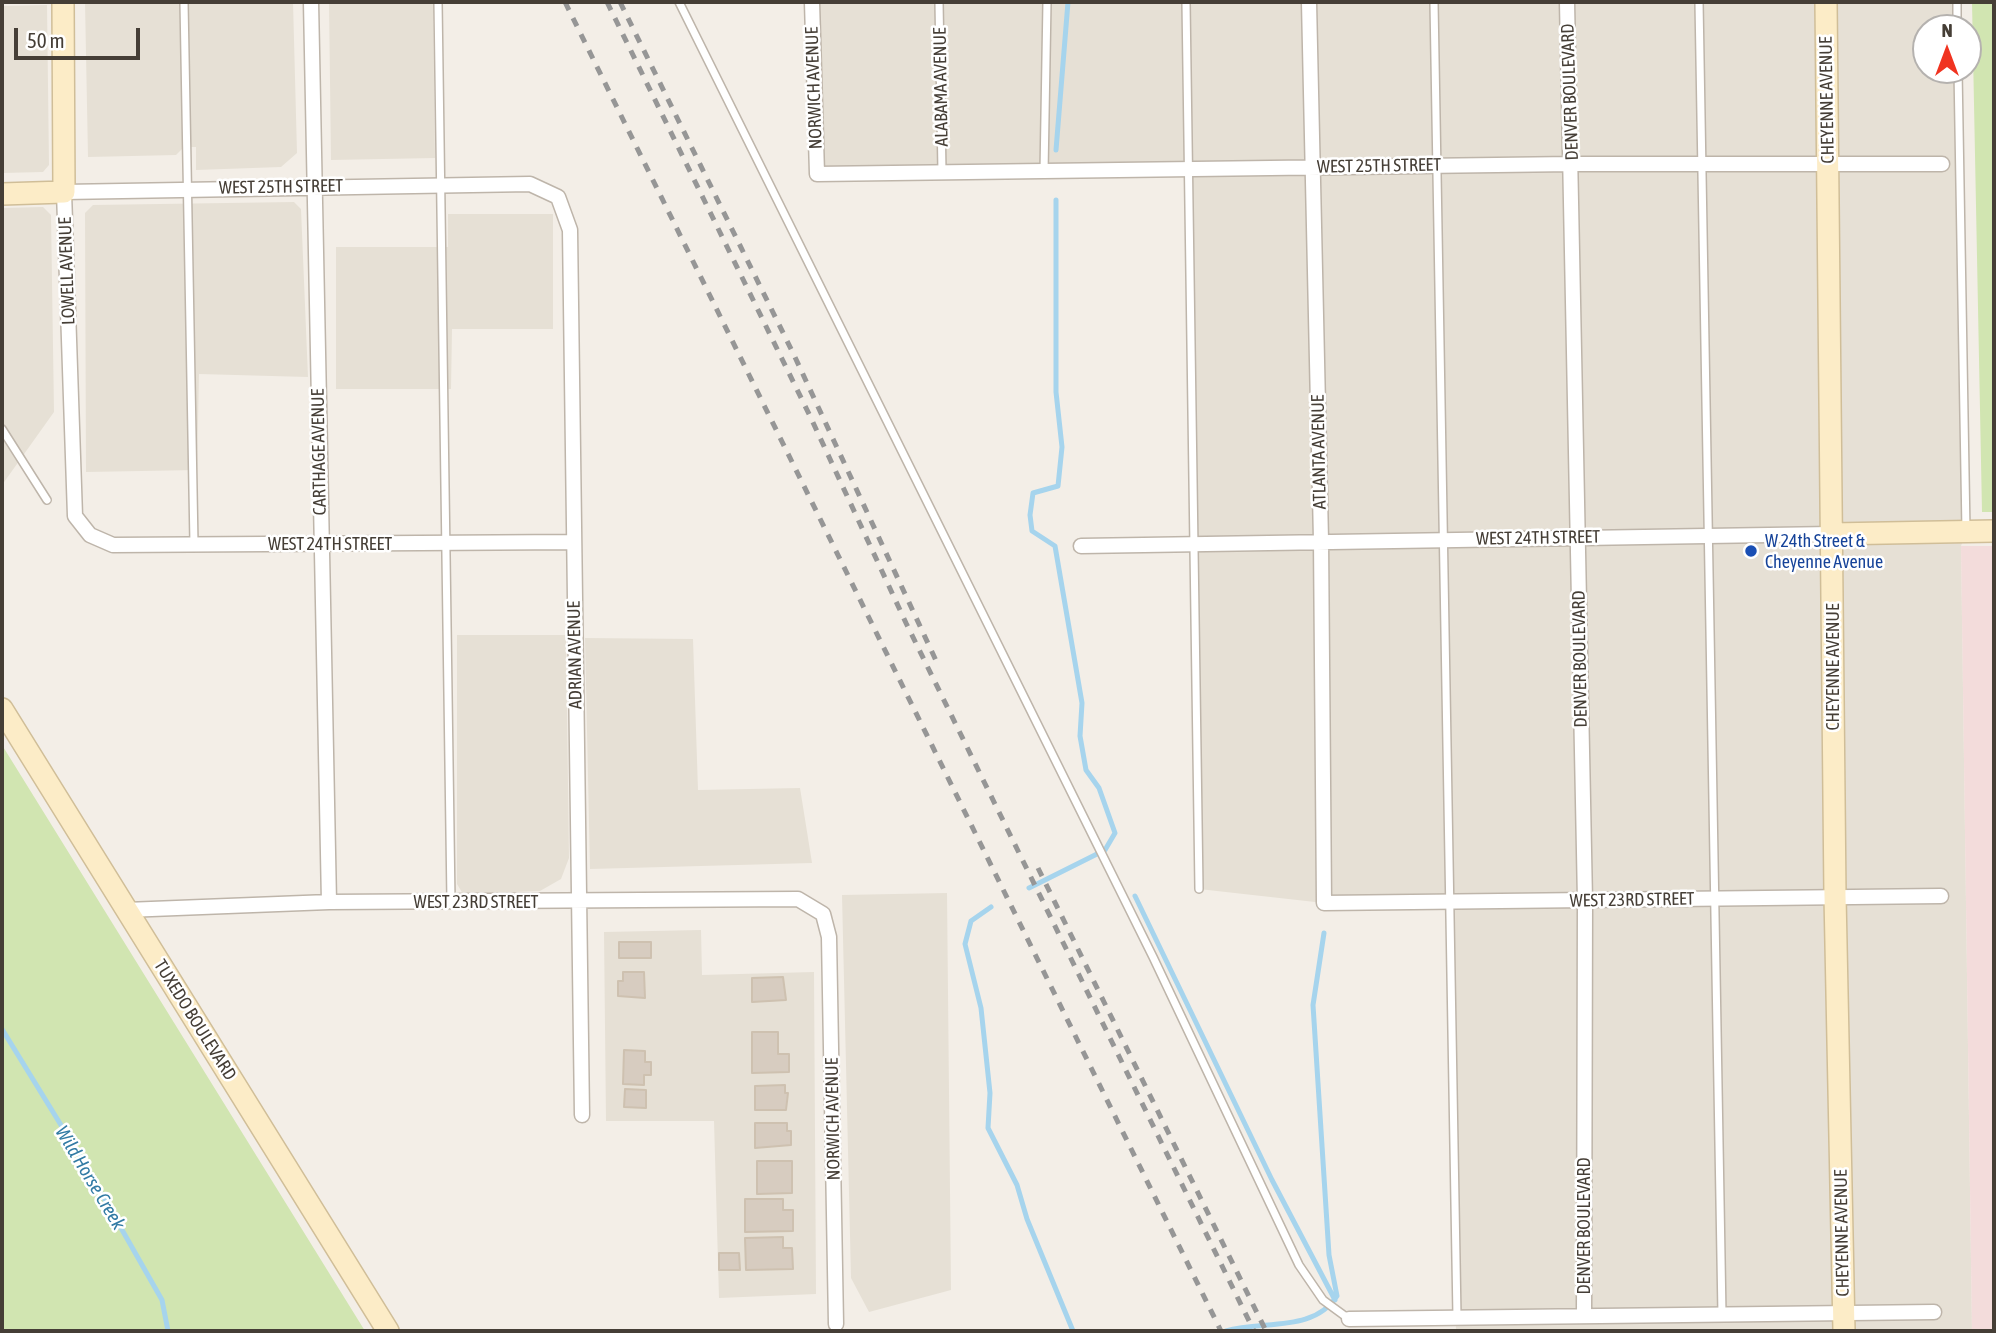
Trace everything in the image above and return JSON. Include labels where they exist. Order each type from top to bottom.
[{"type":"street","name":"LOWELL AVENUE","points":[[63,2],[64,192],[75,516],[90,535]]},
{"type":"street","name":"CARTHAGE AVENUE","points":[[311,2],[329,902]]},
{"type":"street","name":"NORWICH AVENUE","points":[[812,2],[817,174]]},
{"type":"street","name":"ATLANTA AVENUE","points":[[1309,2],[1321,540],[1324,903]]},
{"type":"street","name":"DENVER BOULEVARD","points":[[1567,2],[1585,901],[1584,1316]]},
{"type":"street","name":"CHEYENNE AVENUE","points":[[1826,2],[1835,896],[1844,1322]]},
{"type":"street","name":"WEST 25TH STREET","points":[[817,174],[1572,164],[1942,164]]},
{"type":"street","name":"WEST 25TH STREET","points":[[2,194],[313,186],[530,184],[558,197]]},
{"type":"street","name":"ADRIAN AVENUE","points":[[558,197],[570,230],[582,1115]]},
{"type":"street","name":"WEST 24TH STREET","points":[[1081,546],[1994,531]]},
{"type":"street","name":"WEST 24TH STREET","points":[[90,535],[113,545],[573,542]]},
{"type":"street","name":"TUXEDO BOULEVARD","points":[[2,709],[388,1331]]},
{"type":"street","name":"WEST 23RD STREET","points":[[1324,903],[1941,896]]},
{"type":"street","name":"WEST 23RD STREET","points":[[126,910],[329,902],[798,899],[823,914]]},
{"type":"street","name":"NORWICH AVENUE","points":[[823,914],[829,937],[836,1324]]},
{"type":"street","points":[[1349,1319],[1424,1325],[1457,1317],[1722,1314],[1844,1322],[1934,1312]]},
{"type":"lane","points":[[184,2],[194,545]]},
{"type":"lane","points":[[438,2],[451,902]]},
{"type":"lane","points":[[680,2],[1215,1085],[1299,1265],[1324,1300],[1349,1319]]},
{"type":"lane","name":"ALABAMA AVENUE","points":[[939,2],[942,173]]},
{"type":"lane","points":[[1044,172],[1047,2]]},
{"type":"lane","points":[[1186,2],[1199,889]]},
{"type":"lane","points":[[1434,2],[1457,1317]]},
{"type":"lane","points":[[1699,2],[1722,1314]]},
{"type":"lane","points":[[1958,84],[1966,531]]},
{"type":"lane","points":[[2,429],[47,500]]},
{"type":"shaded area","points":[[85,2],[293,2],[297,153],[281,167],[196,170],[196,147],[184,147],[176,155],[88,157]]},
{"type":"shaded area","points":[[329,2],[433,2],[435,158],[331,160]]},
{"type":"shaded area","points":[[812,2],[1957,2],[1957,14],[1912,14],[1912,84],[1958,84],[1966,531],[1961,546],[1972,1331],[1456,1331],[1448,903],[1324,903],[1199,889],[1188,170],[817,174]]},
{"type":"shaded area","points":[[47,5],[49,165],[43,172],[2,173],[2,6]]},
{"type":"shaded area","points":[[294,202],[301,209],[308,377],[199,374],[197,470],[86,472],[85,213],[93,205]]},
{"type":"shaded area","points":[[43,207],[51,215],[54,412],[2,485],[2,208]]},
{"type":"shaded area","points":[[448,214],[553,214],[553,329],[452,329],[451,389],[336,389],[336,247],[448,247]]},
{"type":"shaded area","points":[[1961,546],[1994,546],[1994,1331],[1972,1331]]},
{"type":"shaded area","points":[[457,635],[566,635],[569,858],[561,879],[540,891],[463,894],[457,884]]},
{"type":"shaded area","points":[[585,638],[693,639],[698,790],[800,788],[812,863],[590,869]]},
{"type":"shaded area","points":[[947,893],[951,1290],[869,1312],[851,1278],[842,895]]},
{"type":"shaded area","points":[[701,930],[702,975],[814,972],[816,1294],[719,1298],[714,1121],[606,1121],[604,932]]},
{"type":"green space","points":[[1972,2],[1994,2],[1994,512],[1982,512],[1974,84],[1982,84],[1982,14],[1972,14]]},
{"type":"green space","points":[[2,745],[365,1331],[2,1331]]},
{"type":"building","points":[[619,942],[651,942],[651,958],[619,958]]},
{"type":"building","points":[[623,972],[644,972],[645,998],[618,996],[618,981],[623,981]]},
{"type":"building","points":[[783,977],[786,1000],[752,1002],[752,978]]},
{"type":"building","points":[[752,1032],[778,1032],[778,1054],[789,1054],[789,1072],[752,1073]]},
{"type":"building","points":[[624,1050],[645,1051],[645,1062],[651,1062],[651,1075],[644,1075],[644,1085],[623,1084]]},
{"type":"building","points":[[785,1085],[785,1093],[788,1093],[786,1110],[755,1110],[755,1086]]},
{"type":"building","points":[[625,1089],[646,1090],[646,1108],[624,1107]]},
{"type":"building","points":[[755,1123],[787,1123],[787,1131],[791,1131],[791,1145],[755,1148]]},
{"type":"building","points":[[757,1161],[792,1161],[792,1193],[757,1194]]},
{"type":"building","points":[[745,1199],[783,1199],[783,1210],[793,1210],[793,1231],[745,1232]]},
{"type":"building","points":[[783,1237],[783,1248],[792,1248],[793,1269],[746,1270],[745,1238]]},
{"type":"building","points":[[719,1253],[739,1253],[740,1270],[719,1270]]},
{"type":"waterway","points":[[1056,150],[1068,2]]},
{"type":"waterway","points":[[1029,888],[1105,850],[1115,833],[1099,788],[1086,770],[1080,736],[1082,703],[1055,546],[1032,531],[1030,515],[1033,493],[1058,486],[1062,447],[1056,392],[1056,200]]},
{"type":"waterway","points":[[1135,896],[1272,1180],[1335,1300]]},
{"type":"waterway","points":[[991,907],[971,921],[965,944],[981,1008],[990,1093],[988,1128],[1017,1185],[1027,1219],[1073,1331]]},
{"type":"waterway","points":[[1226,1331],[1315,1316],[1327,1308],[1337,1296],[1329,1255],[1313,1005],[1324,933]]},
{"type":"waterway","name":"Wild Horse Creek","points":[[2,1029],[80,1156],[162,1300],[168,1331]]},
{"type":"railway","points":[[565,2],[1221,1331]]},
{"type":"railway","points":[[607,2],[810,416],[906,623],[1254,1331]]},
{"type":"railway","points":[[620,2],[794,355],[939,667]]},
{"type":"railway","points":[[1038,868],[1266,1331]]},
{"type":"place","name":"W 24th Street & Cheyenne Avenue","points":[[1751,551]]}]
